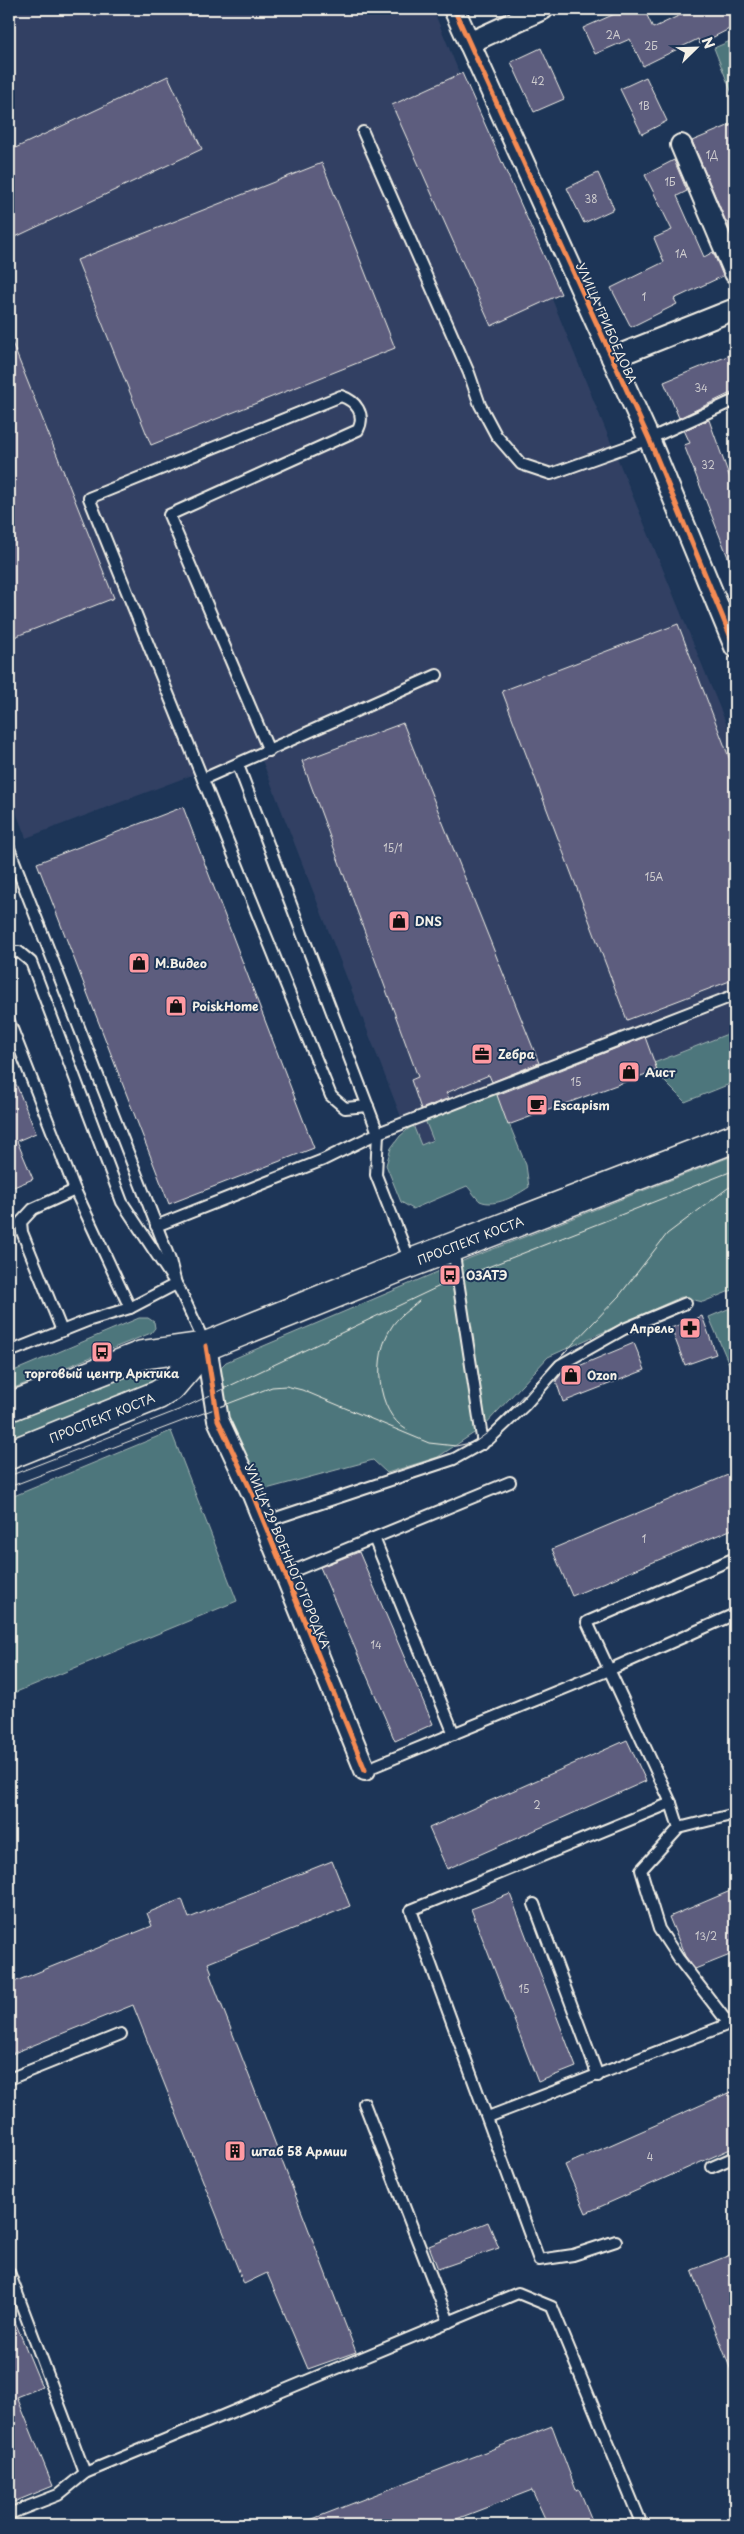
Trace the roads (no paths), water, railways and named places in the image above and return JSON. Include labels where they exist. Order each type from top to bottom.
[{"type":"main road","name":"ПРОСПЕКТ КОСТА","points":[[9,1407],[142,1355],[206,1346],[411,1263],[735,1138]]},
{"type":"main road","name":"ПРОСПЕКТ КОСТА","points":[[9,1455],[158,1395],[171,1386],[206,1346]]},
{"type":"street","name":"УЛИЦА ГРИБОЕДОВА","points":[[454,9],[649,438],[735,647]]},
{"type":"street","points":[[469,42],[543,9]]},
{"type":"street","points":[[681,145],[735,273]]},
{"type":"street","points":[[612,358],[735,309]]},
{"type":"street","name":"УЛИЦА 29 ВОЕННОГО ГОРОДКА","points":[[206,1346],[218,1420],[286,1574],[365,1770]]},
{"type":"lane","points":[[363,132],[469,373],[480,405],[496,435],[521,464],[551,474],[649,438],[735,400]]},
{"type":"lane","points":[[269,751],[169,514],[358,430],[362,422],[360,413],[353,400],[341,396],[89,498],[331,1096],[345,1108],[368,1106]]},
{"type":"lane","points":[[203,779],[437,675]]},
{"type":"lane","points":[[238,765],[378,1133],[376,1175],[411,1263]]},
{"type":"lane","points":[[9,848],[170,1260],[176,1284]]},
{"type":"lane","points":[[9,952],[18,952],[31,962],[122,1202],[176,1284],[206,1346]]},
{"type":"lane","points":[[156,1226],[323,1160],[378,1133],[735,995]]},
{"type":"lane","points":[[9,1022],[75,1190],[130,1308]]},
{"type":"lane","points":[[62,1331],[22,1232],[21,1222],[33,1209],[75,1190]]},
{"type":"lane","points":[[453,1247],[483,1444]]},
{"type":"lane","points":[[9,1352],[62,1331],[130,1308],[176,1284]]},
{"type":"lane","points":[[264,1522],[454,1459],[483,1444],[525,1406],[560,1365],[624,1329],[686,1303]]},
{"type":"lane","points":[[286,1574],[510,1482]]},
{"type":"lane","points":[[374,1538],[454,1734]]},
{"type":"lane","points":[[680,1828],[671,1803],[587,1622],[735,1558]]},
{"type":"lane","points":[[365,1770],[609,1670],[735,1614]]},
{"type":"lane","points":[[616,2241],[573,2255],[539,2260],[411,1910],[671,1803]]},
{"type":"lane","points":[[488,2117],[733,2025],[678,1958],[659,1929],[641,1870],[680,1828],[735,1814]]},
{"type":"lane","points":[[534,1904],[598,2076]]},
{"type":"lane","points":[[9,2079],[120,2034]]},
{"type":"lane","points":[[364,2103],[449,2322]]},
{"type":"lane","points":[[712,2167],[735,2157]]},
{"type":"lane","points":[[9,2272],[84,2473]]},
{"type":"lane","points":[[9,2514],[58,2495],[84,2473],[518,2293],[552,2307],[642,2525]]},
{"type":"tram line","points":[[9,1476],[181,1409],[442,1285],[735,1170]]},
{"type":"tram line","points":[[9,1487],[272,1387],[286,1386],[302,1390],[429,1443],[456,1446],[475,1442],[486,1434],[619,1296],[667,1234],[728,1188],[735,1185]]},
{"type":"tram line","points":[[407,1430],[396,1422],[388,1410],[383,1397],[380,1382],[381,1353],[391,1328],[400,1317],[419,1301]]},
{"type":"place","name":"DNS","points":[[399,921]]},
{"type":"place","name":"M.Видео","points":[[139,963]]},
{"type":"place","name":"PoiskHome","points":[[176,1006]]},
{"type":"place","name":"Zeбра","points":[[482,1054]]},
{"type":"place","name":"Аист","points":[[629,1072]]},
{"type":"place","name":"Escapism","points":[[537,1105]]},
{"type":"place","name":"ОЗАТЭ","points":[[450,1275]]},
{"type":"place","name":"Апрель","points":[[690,1328]]},
{"type":"place","name":"торговый центр Арктика","points":[[102,1352]]},
{"type":"place","name":"Ozon","points":[[571,1375]]},
{"type":"place","name":"штаб 58 Армии","points":[[235,2151]]}]
